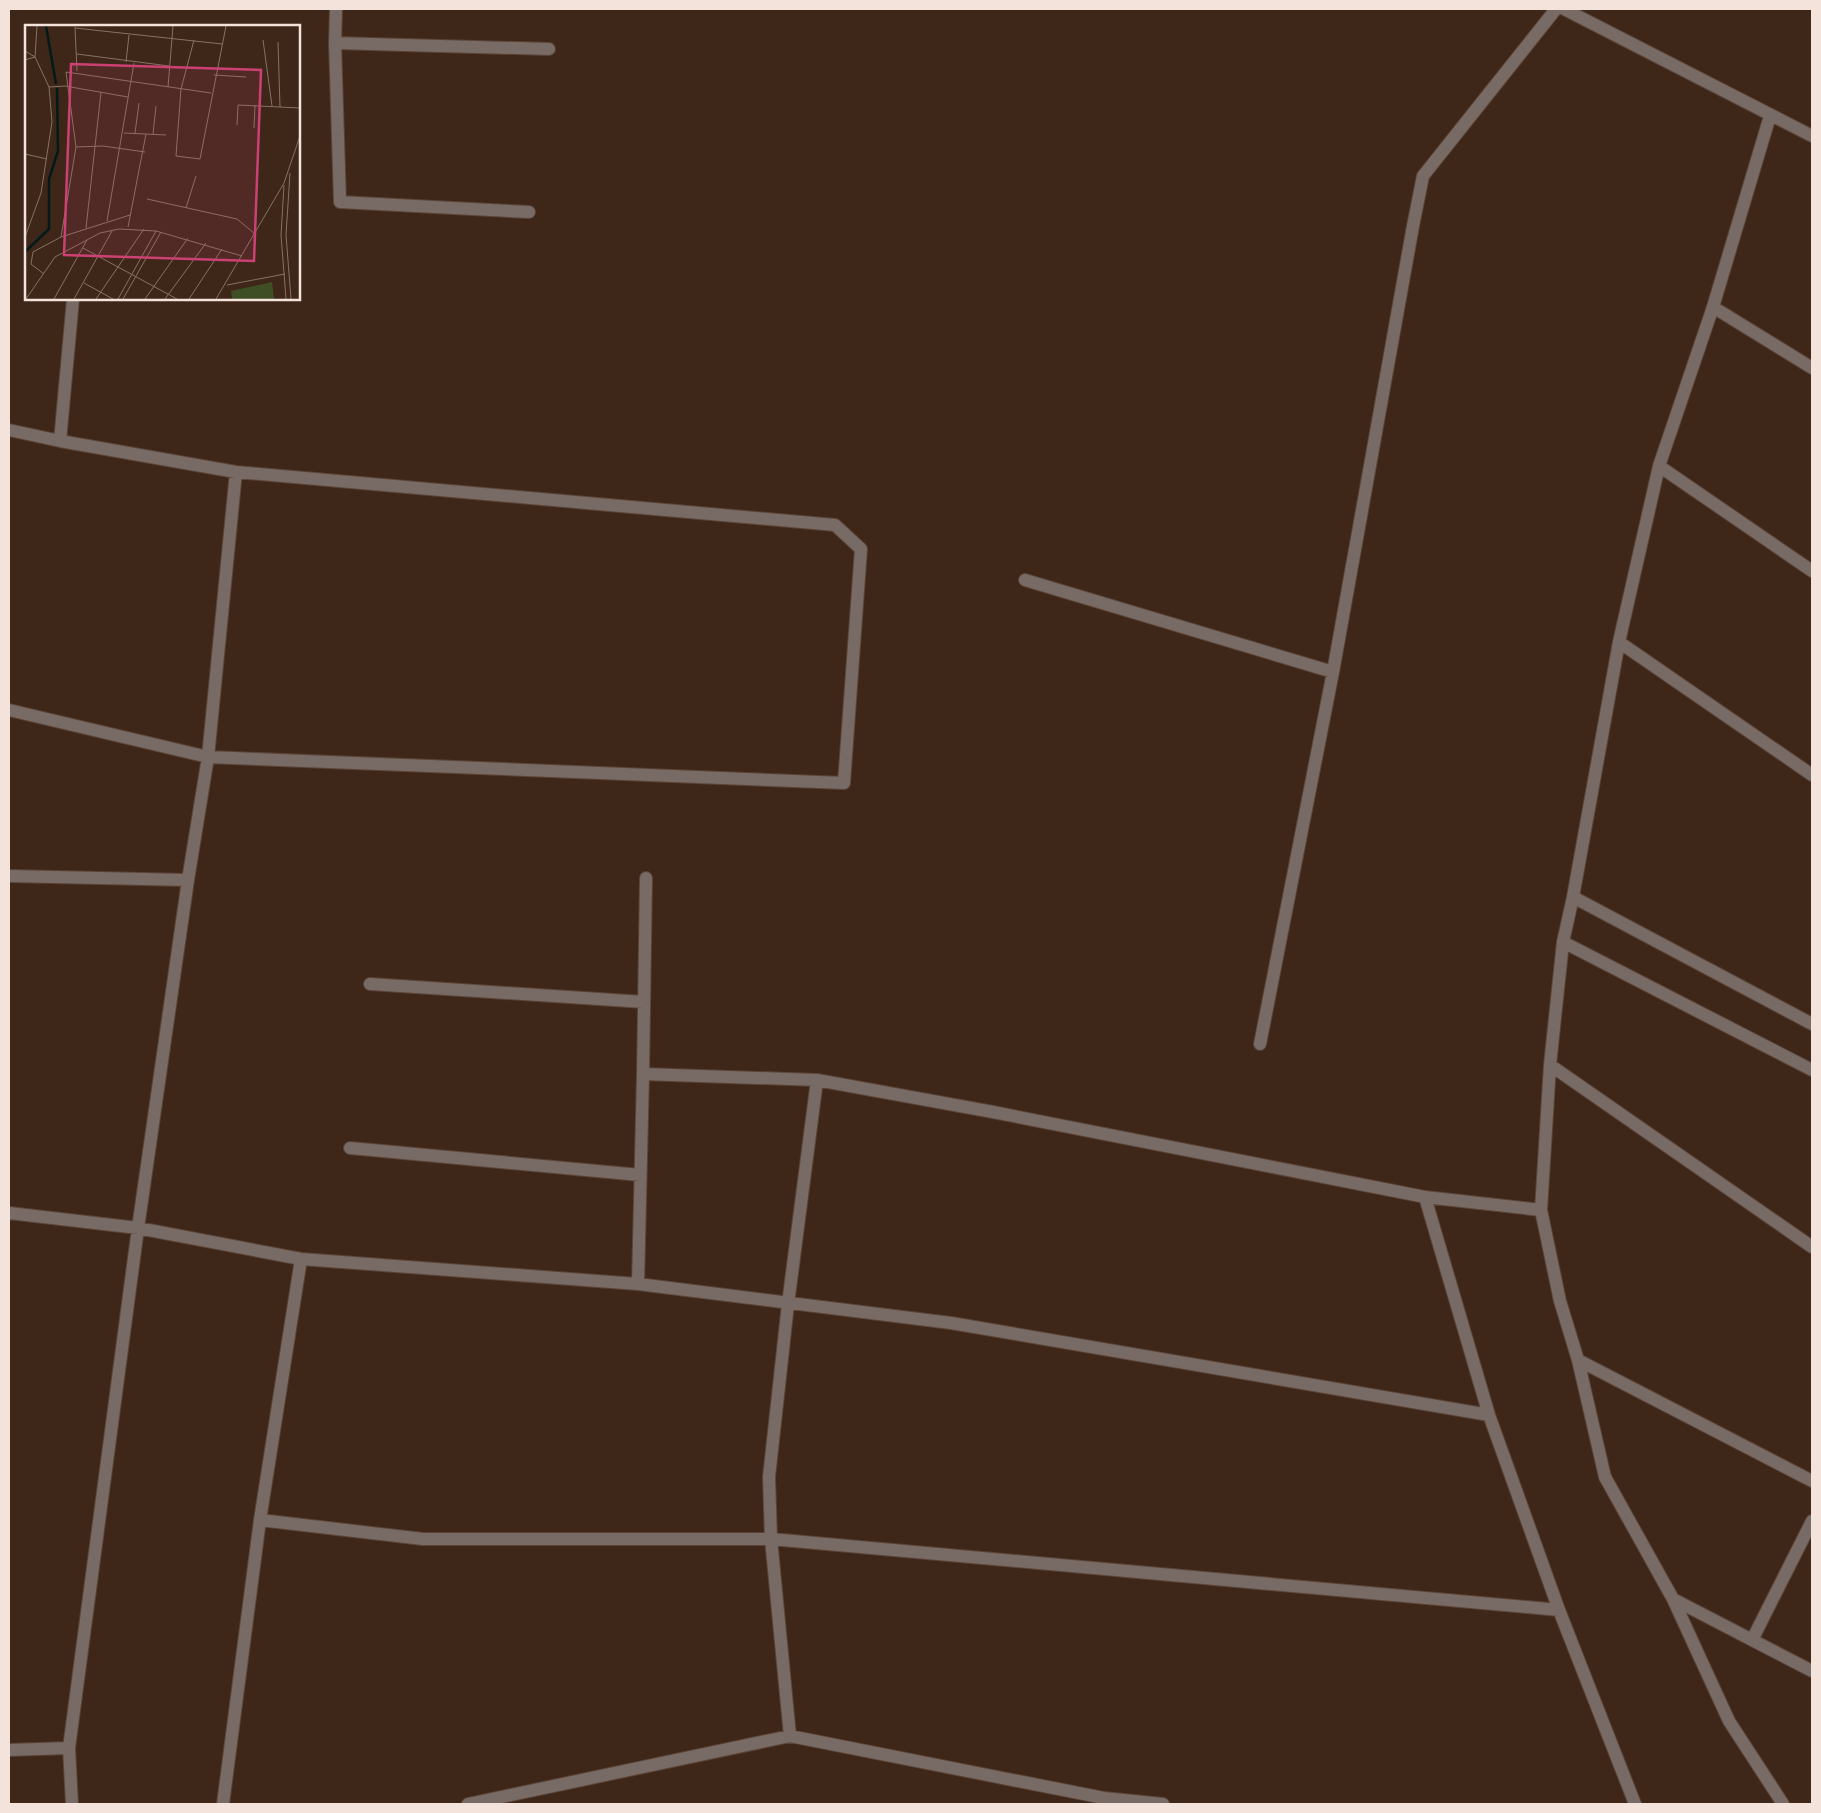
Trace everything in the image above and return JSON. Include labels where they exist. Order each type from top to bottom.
[{"type":"street","points":[[336,9],[335,43],[340,202],[530,212]]},
{"type":"street","points":[[1260,1044],[1333,672],[1423,176],[1556,9]]},
{"type":"street","points":[[1564,9],[1812,136]]},
{"type":"street","points":[[335,43],[549,49]]},
{"type":"street","points":[[1770,116],[1713,307],[1658,466],[1619,642],[1573,897],[1562,942],[1550,1065],[1541,1210],[1560,1301],[1578,1360],[1605,1477],[1673,1599],[1729,1721],[1783,1804]]},
{"type":"street","points":[[60,441],[72,300]]},
{"type":"street","points":[[1713,307],[1812,368]]},
{"type":"street","points":[[9,430],[60,441],[236,472],[835,525],[861,549],[844,783],[208,757],[9,710]]},
{"type":"street","points":[[1658,466],[1812,571]]},
{"type":"street","points":[[72,1804],[69,1748],[138,1228],[188,880],[208,757],[236,472]]},
{"type":"street","points":[[1025,580],[1333,672]]},
{"type":"street","points":[[1619,642],[1812,775]]},
{"type":"street","points":[[9,876],[188,880]]},
{"type":"street","points":[[638,1284],[646,878]]},
{"type":"street","points":[[1573,897],[1812,1024]]},
{"type":"street","points":[[1562,942],[1812,1070]]},
{"type":"street","points":[[370,984],[644,1002]]},
{"type":"street","points":[[1550,1065],[1812,1247]]},
{"type":"street","points":[[643,1074],[818,1080],[993,1112],[1425,1197],[1541,1210]]},
{"type":"street","points":[[790,1736],[771,1539],[769,1477],[788,1304],[818,1080]]},
{"type":"street","points":[[350,1148],[640,1175]]},
{"type":"street","points":[[1425,1197],[1489,1415],[1559,1610],[1635,1804]]},
{"type":"street","points":[[9,1213],[138,1228],[301,1259],[638,1284],[951,1323],[1489,1415]]},
{"type":"street","points":[[223,1804],[260,1520],[301,1259]]},
{"type":"street","points":[[1578,1360],[1812,1481]]},
{"type":"street","points":[[260,1520],[423,1539],[771,1539],[1559,1610]]},
{"type":"street","points":[[1752,1640],[1812,1521]]},
{"type":"street","points":[[1673,1599],[1812,1671]]},
{"type":"street","points":[[468,1804],[790,1736],[1104,1798],[1163,1804]]},
{"type":"street","points":[[9,1750],[69,1748]]}]
